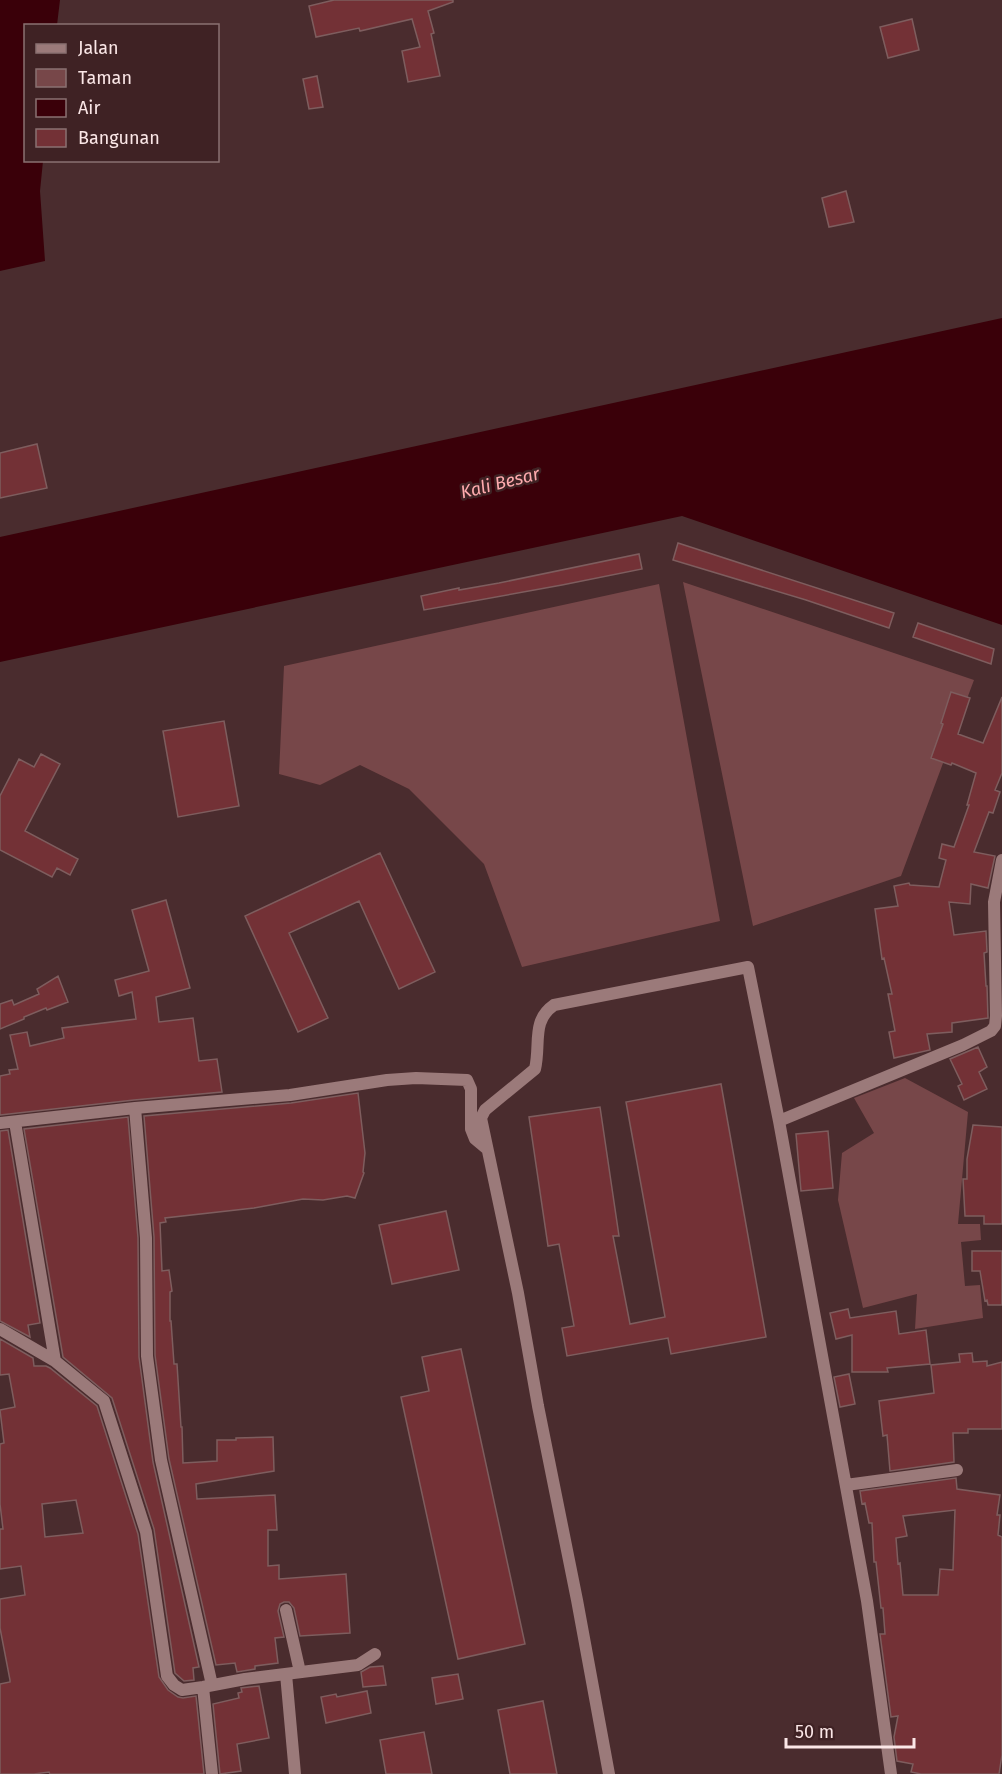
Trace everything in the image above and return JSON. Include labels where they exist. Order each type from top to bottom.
[{"type":"street","points":[[779,1121],[963,1045],[991,1031],[995,1026],[996,1016],[998,931],[994,902],[1002,860]]},
{"type":"street","points":[[609,1774],[518,1293],[481,1118],[485,1110],[535,1069],[539,1023],[544,1012],[554,1005],[748,967],[779,1121],[867,1601],[891,1774]]},
{"type":"street","points":[[0,1124],[135,1108],[290,1095],[387,1080],[416,1078],[467,1080],[471,1089],[471,1129],[475,1138],[487,1149]]},
{"type":"street","points":[[135,1108],[147,1238],[147,1356],[161,1460],[207,1686],[212,1774]]},
{"type":"street","points":[[15,1122],[56,1361]]},
{"type":"street","points":[[0,1329],[56,1361],[104,1401],[146,1532],[167,1676],[174,1685],[182,1690],[245,1679],[358,1665],[375,1654]]},
{"type":"street","points":[[846,1485],[957,1470]]},
{"type":"street","points":[[286,1610],[300,1672]]},
{"type":"street","points":[[286,1674],[295,1774]]},
{"type":"green space","points":[[683,582],[974,680],[901,876],[753,926]]},
{"type":"green space","points":[[659,584],[720,921],[522,967],[484,864],[409,789],[360,765],[320,785],[279,774],[284,666]]},
{"type":"green space","points":[[905,1078],[968,1112],[958,1224],[980,1224],[981,1240],[961,1242],[965,1286],[980,1285],[983,1318],[915,1329],[917,1294],[863,1308],[838,1200],[842,1153],[874,1133],[854,1098]]},
{"type":"water","points":[[0,0],[60,0],[57,24],[24,24],[24,162],[43,162],[40,191],[45,261],[0,271]]},
{"type":"water","name":"Kali Besar","points":[[1002,318],[1002,625],[682,516],[0,662],[0,537]]},
{"type":"building","points":[[334,0],[453,0],[453,2],[428,11],[434,33],[431,34],[440,76],[408,82],[402,51],[420,47],[412,19],[360,31],[359,28],[316,37],[309,6]]},
{"type":"building","points":[[912,19],[919,50],[888,58],[880,27]]},
{"type":"building","points":[[317,76],[323,107],[309,109],[303,79]]},
{"type":"building","points":[[846,191],[854,222],[829,227],[822,198]]},
{"type":"building","points":[[37,444],[47,488],[0,498],[0,453]]},
{"type":"building","points":[[678,543],[894,613],[889,628],[673,560]]},
{"type":"building","points":[[639,554],[642,569],[424,610],[421,596],[499,583]]},
{"type":"building","points":[[918,623],[994,649],[991,664],[913,637]]},
{"type":"building","points":[[951,692],[970,698],[958,734],[983,743],[1002,697],[1002,773],[995,790],[1000,792],[993,813],[989,812],[974,852],[995,856],[988,888],[971,884],[970,904],[949,902],[954,935],[986,931],[987,952],[984,953],[988,1018],[952,1023],[952,1032],[927,1034],[930,1050],[894,1058],[889,1032],[895,1031],[888,994],[892,994],[884,958],[882,959],[875,909],[898,906],[894,886],[909,883],[910,885],[939,887],[946,860],[939,858],[942,844],[954,847],[969,805],[967,805],[976,773],[952,763],[951,765],[931,758]]},
{"type":"building","points":[[224,721],[239,806],[178,817],[163,731]]},
{"type":"building","points":[[41,754],[60,764],[25,831],[78,859],[70,875],[57,868],[52,877],[0,850],[0,796],[19,759],[34,767]]},
{"type":"building","points":[[380,853],[435,972],[399,989],[359,901],[289,933],[328,1018],[298,1032],[245,916]]},
{"type":"building","points":[[166,900],[190,988],[156,997],[159,1022],[193,1018],[199,1061],[217,1059],[222,1092],[0,1115],[0,1076],[10,1074],[9,1070],[18,1069],[10,1035],[27,1032],[30,1046],[64,1038],[62,1028],[136,1019],[132,992],[119,996],[115,980],[149,971],[132,910]]},
{"type":"building","points":[[58,976],[68,1002],[47,1010],[46,1008],[0,1029],[0,1004],[12,1000],[14,1005],[39,994],[37,989]]},
{"type":"building","points":[[978,1047],[987,1067],[979,1072],[987,1089],[964,1100],[958,1086],[962,1084],[950,1059]]},
{"type":"building","points":[[721,1084],[766,1337],[671,1354],[668,1338],[567,1356],[562,1328],[574,1326],[559,1244],[548,1246],[529,1117],[600,1107],[619,1236],[613,1236],[630,1324],[665,1317],[626,1102]]},
{"type":"building","points":[[358,1093],[365,1153],[364,1173],[355,1198],[347,1196],[323,1200],[303,1199],[254,1208],[165,1218],[166,1222],[160,1223],[162,1271],[169,1270],[172,1291],[170,1292],[170,1321],[174,1364],[177,1364],[183,1463],[217,1461],[217,1440],[273,1437],[274,1471],[196,1484],[197,1499],[275,1495],[277,1530],[268,1530],[268,1566],[279,1565],[279,1579],[346,1574],[350,1633],[300,1636],[294,1608],[289,1602],[284,1602],[280,1604],[278,1611],[284,1637],[275,1638],[278,1663],[255,1666],[255,1669],[237,1672],[235,1663],[216,1665],[169,1459],[155,1355],[154,1237],[144,1116],[291,1103]]},
{"type":"building","points":[[128,1117],[138,1238],[139,1357],[153,1462],[199,1667],[193,1668],[194,1680],[184,1681],[175,1673],[154,1529],[112,1398],[63,1357],[24,1129]]},
{"type":"building","points":[[973,1125],[1002,1127],[1002,1224],[984,1224],[984,1216],[965,1216],[963,1179],[967,1179],[967,1159]]},
{"type":"building","points":[[8,1130],[40,1323],[28,1325],[30,1337],[0,1321],[0,1131]]},
{"type":"building","points":[[828,1131],[833,1188],[801,1191],[796,1134]]},
{"type":"building","points":[[446,1211],[459,1270],[392,1284],[379,1225]]},
{"type":"building","points":[[972,1251],[1002,1251],[1002,1305],[988,1305],[987,1300],[985,1301],[980,1271],[972,1271]]},
{"type":"building","points":[[848,1309],[850,1318],[896,1311],[899,1334],[926,1330],[930,1364],[887,1368],[888,1372],[852,1372],[852,1335],[836,1339],[830,1313]]},
{"type":"building","points":[[0,1339],[33,1358],[34,1366],[50,1368],[97,1406],[138,1534],[159,1677],[168,1690],[178,1697],[196,1696],[204,1774],[50,1774],[49,1772],[0,1774],[0,1684],[10,1682],[10,1680],[0,1628],[0,1599],[25,1595],[21,1566],[0,1569],[0,1529],[3,1529],[0,1504],[0,1444],[4,1443],[0,1410],[15,1407],[9,1374],[0,1375]],"holes":[[[76,1500],[83,1533],[45,1537],[42,1504]]]},
{"type":"building","points":[[461,1349],[525,1644],[458,1659],[401,1397],[429,1391],[422,1357]]},
{"type":"building","points":[[972,1353],[973,1362],[987,1361],[987,1366],[1002,1362],[1002,1429],[968,1429],[968,1433],[953,1433],[954,1462],[890,1471],[887,1435],[883,1436],[879,1401],[934,1393],[931,1365],[960,1362],[959,1354]]},
{"type":"building","points":[[849,1374],[855,1404],[840,1407],[834,1377]]},
{"type":"building","points":[[956,1478],[957,1489],[1000,1495],[997,1515],[1000,1515],[998,1535],[1002,1537],[1002,1755],[999,1774],[921,1774],[911,1772],[913,1764],[897,1761],[894,1737],[898,1716],[891,1717],[880,1634],[885,1634],[876,1562],[874,1562],[872,1523],[869,1523],[860,1491]],"holes":[[[955,1510],[953,1570],[940,1569],[938,1595],[903,1595],[896,1538],[907,1536],[903,1516]]]},
{"type":"building","points":[[383,1666],[386,1685],[363,1687],[361,1672],[370,1667]]},
{"type":"building","points":[[458,1674],[463,1699],[436,1704],[432,1678]]},
{"type":"building","points":[[259,1686],[269,1738],[237,1744],[241,1771],[220,1774],[213,1704],[239,1698],[238,1693],[242,1692],[241,1688]]},
{"type":"building","points":[[367,1691],[371,1713],[326,1723],[321,1697],[336,1694],[337,1697]]},
{"type":"building","points":[[543,1701],[557,1774],[510,1774],[498,1710]]},
{"type":"building","points":[[424,1732],[432,1774],[386,1774],[380,1740]]}]
